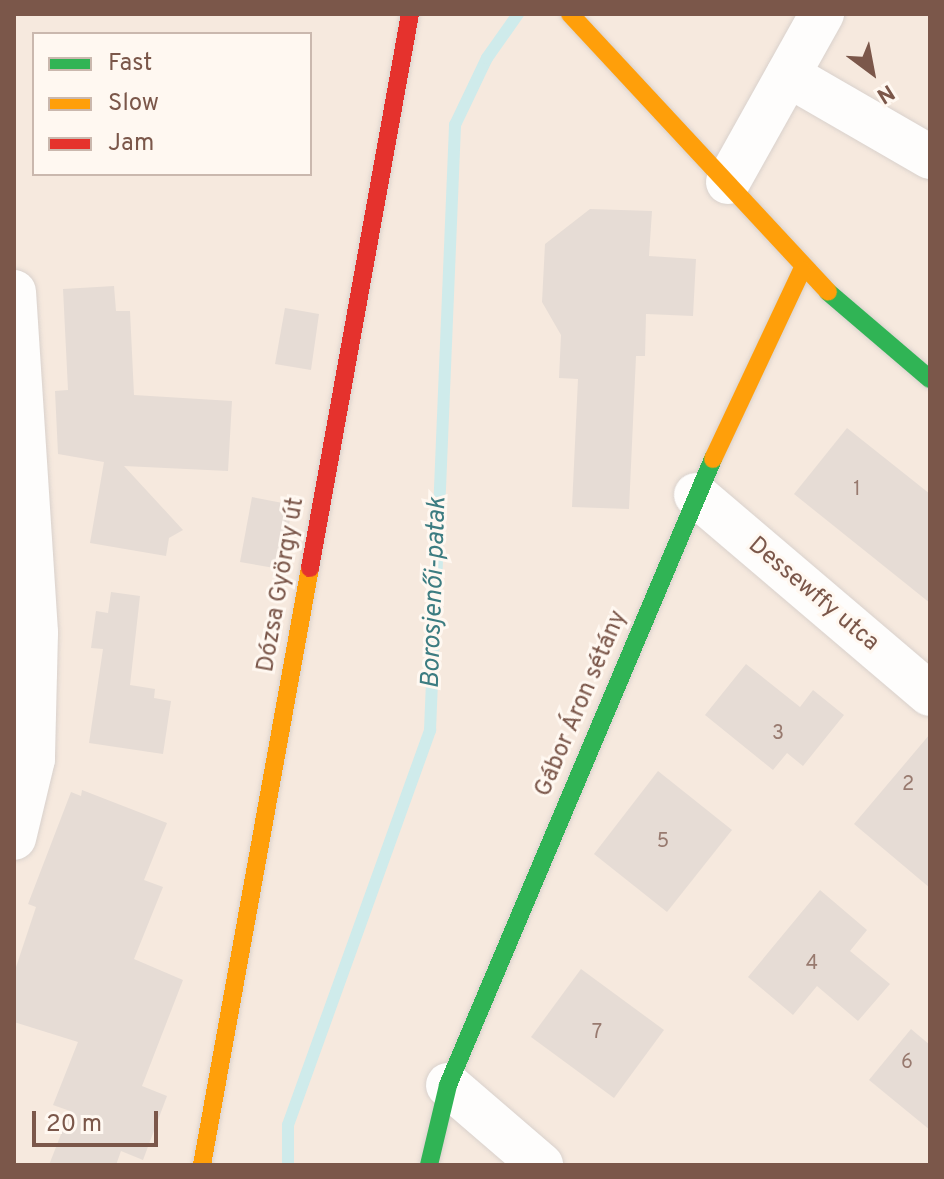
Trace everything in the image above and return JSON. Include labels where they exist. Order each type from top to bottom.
[{"type":"street","name":"Dózsa György út","points":[[202,1165],[410,14]]},
{"type":"street","points":[[570,14],[728,182],[802,270],[930,379]]},
{"type":"street","points":[[728,182],[822,14]]},
{"type":"street","points":[[788,75],[930,157]]},
{"type":"street","name":"Gábor Áron sétány","points":[[429,1165],[448,1085],[696,495],[802,270]]},
{"type":"street","points":[[14,292],[36,633],[14,838]]},
{"type":"street","name":"Dessewffy utca","points":[[696,495],[930,694]]},
{"type":"street","points":[[448,1085],[541,1165]]},
{"type":"shaded area","points":[[14,14],[930,14],[930,1165],[14,1165]]},
{"type":"building","points":[[590,209],[652,211],[649,256],[696,259],[693,316],[646,314],[645,356],[636,356],[629,509],[572,507],[578,379],[559,378],[561,335],[542,302],[545,244]]},
{"type":"building","points":[[114,286],[116,311],[130,311],[134,395],[232,401],[228,471],[124,466],[183,530],[169,538],[166,556],[90,543],[104,462],[58,454],[55,391],[68,390],[63,289]]},
{"type":"building","points":[[285,308],[319,314],[311,370],[275,364]]},
{"type":"building","points":[[847,428],[930,494],[930,603],[794,494]]},
{"type":"building","points":[[252,497],[293,505],[280,569],[240,562]]},
{"type":"building","points":[[111,592],[140,596],[130,685],[155,689],[154,698],[171,701],[163,754],[89,743],[103,649],[91,648],[96,611],[108,613]]},
{"type":"building","points":[[746,664],[800,707],[813,690],[844,715],[803,766],[787,753],[773,770],[705,715]]},
{"type":"building","points":[[930,734],[930,888],[854,824]]},
{"type":"building","points":[[658,771],[732,830],[667,912],[594,854]]},
{"type":"building","points":[[82,790],[167,823],[144,880],[163,887],[134,959],[183,980],[142,1086],[167,1096],[143,1160],[121,1151],[116,1165],[49,1165],[70,1111],[53,1105],[78,1042],[14,1022],[14,973],[36,907],[28,904],[71,792],[81,796]]},
{"type":"building","points":[[820,890],[867,930],[850,951],[890,984],[858,1021],[817,986],[793,1015],[748,977]]},
{"type":"building","points":[[581,969],[664,1030],[614,1098],[531,1037]]},
{"type":"building","points":[[911,1029],[930,1045],[930,1130],[869,1080]]},
{"type":"waterway","name":"Borosjenői-patak","points":[[288,1165],[288,1125],[430,730],[455,125],[487,58],[518,14]]},
{"type":"traffic: fast","points":[[828,292],[930,379]]},
{"type":"traffic: fast","points":[[429,1165],[448,1085],[713,459]]},
{"type":"traffic: slow","points":[[570,14],[828,292]]},
{"type":"traffic: slow","points":[[713,459],[802,270]]},
{"type":"traffic: slow","points":[[202,1165],[310,568]]},
{"type":"traffic: jam","points":[[310,568],[410,14]]}]
